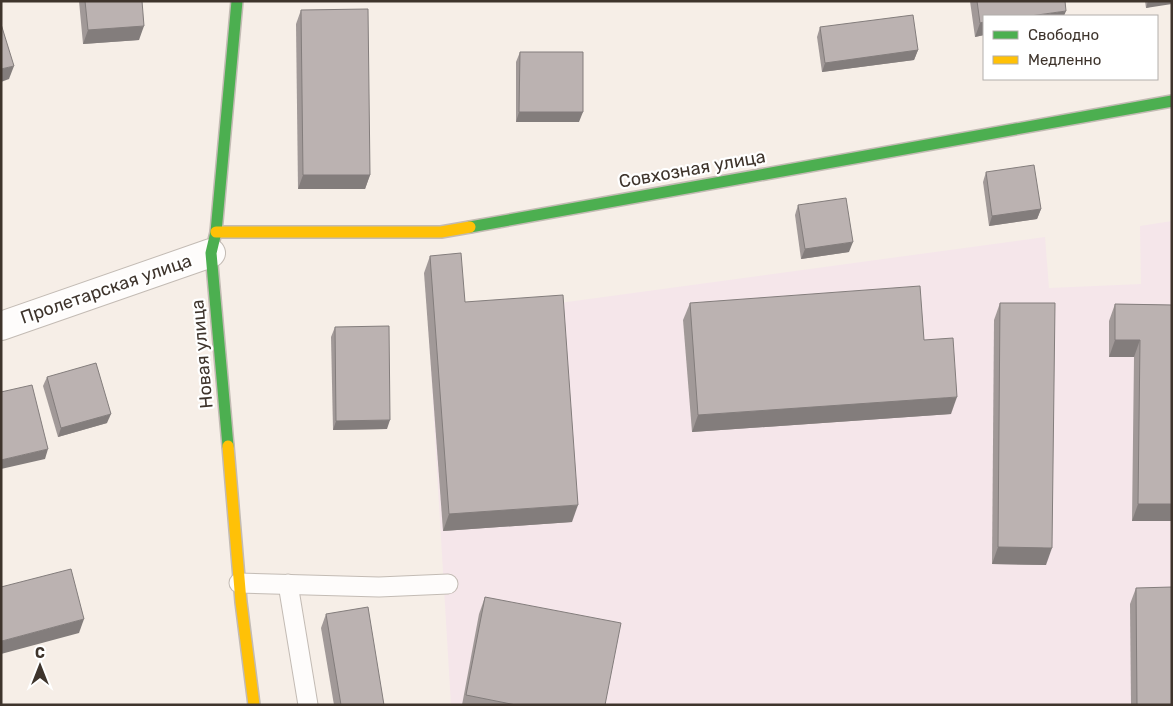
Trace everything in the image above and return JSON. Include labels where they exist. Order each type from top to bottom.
[{"type":"street","name":"Новая улица","points":[[237,1],[213,243],[239,583],[254,705]]},
{"type":"street","name":"Совхозная улица","points":[[213,243],[441,232],[1172,101]]},
{"type":"street","name":"Пролетарская улица","points":[[1,326],[213,243]]},
{"type":"lane","points":[[239,583],[379,587],[448,584]]},
{"type":"lane","points":[[288,584],[308,705]]},
{"type":"shaded area","points":[[1172,221],[1172,705],[451,705],[428,321],[1045,237],[1049,288],[1141,284],[1140,226]]},
{"type":"building","points":[[85,1],[142,1],[144,26],[88,30]]},
{"type":"building","points":[[977,1],[1065,1],[1066,11],[1037,15],[983,15],[983,22],[980,23]]},
{"type":"building","points":[[368,9],[370,175],[303,175],[301,10]]},
{"type":"building","points":[[913,15],[918,50],[825,63],[820,27]]},
{"type":"building","points":[[1,24],[14,66],[1,69]]},
{"type":"building","points":[[520,52],[583,52],[583,112],[519,112]]},
{"type":"building","points":[[1034,165],[1041,209],[992,216],[986,172]]},
{"type":"building","points":[[846,198],[853,242],[805,249],[798,205]]},
{"type":"building","points":[[461,253],[465,302],[563,295],[578,505],[449,514],[430,256]]},
{"type":"building","points":[[920,286],[924,340],[953,338],[957,397],[698,415],[690,303]]},
{"type":"building","points":[[1000,303],[1055,303],[1052,548],[998,547]]},
{"type":"building","points":[[1115,304],[1172,305],[1172,504],[1138,504],[1140,340],[1115,340]]},
{"type":"building","points":[[389,326],[390,420],[336,421],[335,327]]},
{"type":"building","points":[[96,363],[111,414],[61,428],[47,377]]},
{"type":"building","points":[[32,385],[48,449],[1,460],[1,392]]},
{"type":"building","points":[[71,569],[84,619],[2,641],[1,587]]},
{"type":"building","points":[[1172,587],[1172,705],[1137,705],[1136,588]]},
{"type":"building","points":[[485,597],[621,623],[605,705],[516,705],[466,695]]},
{"type":"building","points":[[368,607],[384,705],[341,705],[326,614]]},
{"type":"traffic: fast","points":[[228,446],[211,253],[216,232],[237,1]]},
{"type":"traffic: fast","points":[[470,227],[1172,101]]},
{"type":"traffic: slow","points":[[216,232],[441,232],[470,227]]},
{"type":"traffic: slow","points":[[228,446],[241,602],[254,705]]}]
